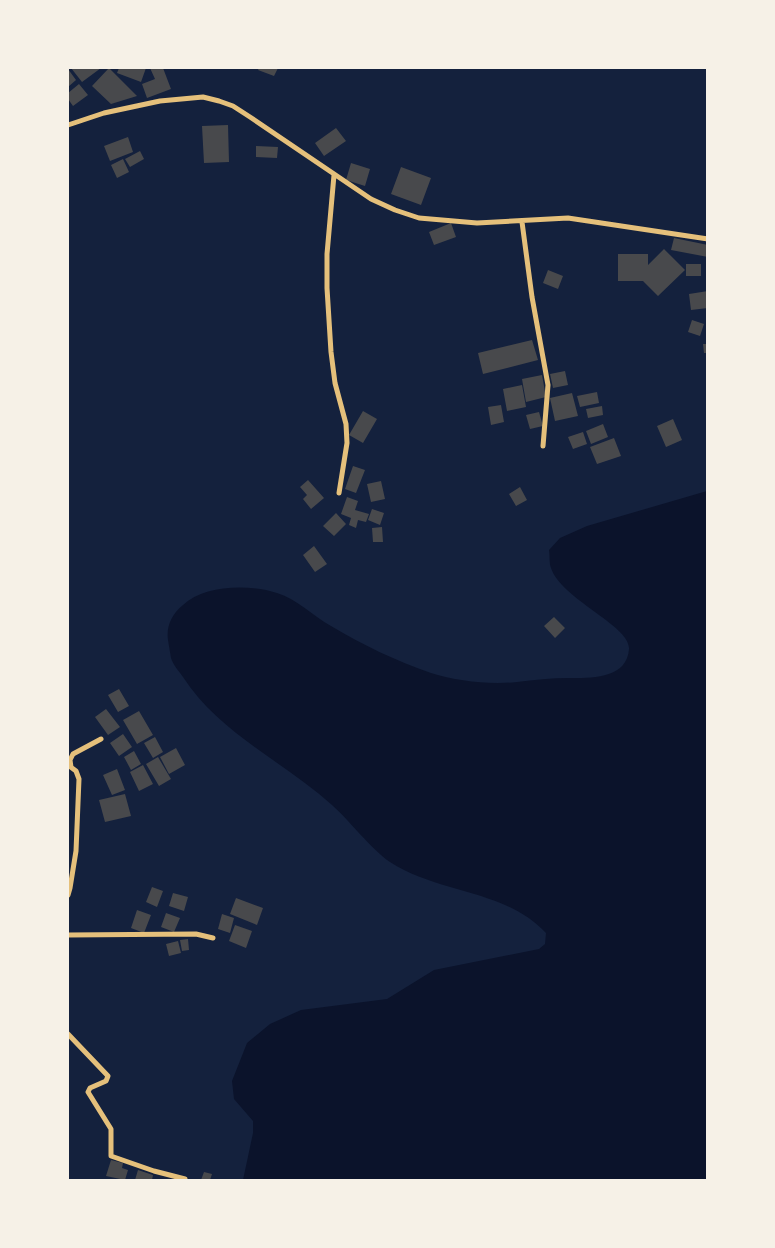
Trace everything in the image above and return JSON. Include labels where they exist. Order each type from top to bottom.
[{"type":"street","points":[[68,125],[104,113],[142,105],[203,97],[234,106],[371,199],[419,218],[477,223],[568,218],[708,239]]},
{"type":"street","points":[[333,175],[327,254],[327,288],[331,352],[347,443],[339,494]]},
{"type":"street","points":[[522,222],[532,297],[548,385],[543,446]]},
{"type":"street","points":[[68,895],[76,851],[79,779],[76,771],[69,766],[70,760],[73,754],[101,739]]},
{"type":"street","points":[[68,935],[196,934],[213,938]]},
{"type":"street","points":[[68,1034],[108,1076],[106,1081],[90,1088],[88,1092],[111,1129],[111,1156],[185,1179]]},
{"type":"water","points":[[707,491],[707,1180],[243,1180],[253,1133],[253,1121],[234,1099],[232,1081],[247,1043],[270,1024],[301,1010],[387,999],[434,970],[539,949],[545,944],[546,933],[530,919],[511,908],[429,880],[390,862],[313,789],[233,731],[198,697],[173,663],[168,635],[173,616],[192,598],[203,593],[227,588],[253,588],[284,596],[367,646],[441,676],[473,682],[495,683],[606,675],[622,666],[627,659],[629,649],[627,640],[608,621],[557,579],[550,566],[549,550],[560,538],[587,526]]},
{"type":"building","points":[[71,68],[101,68],[82,82]]},
{"type":"building","points":[[109,68],[137,96],[111,104],[92,86]]},
{"type":"building","points":[[119,68],[146,68],[141,82],[117,73]]},
{"type":"building","points":[[150,68],[163,68],[171,89],[147,98],[142,84],[155,79]]},
{"type":"building","points":[[259,68],[278,68],[274,76],[258,70]]},
{"type":"building","points":[[68,69],[76,80],[68,87]]},
{"type":"building","points":[[79,84],[88,95],[73,106],[68,99],[68,93]]},
{"type":"building","points":[[228,125],[229,162],[204,163],[202,126]]},
{"type":"building","points":[[336,128],[346,141],[324,156],[315,143]]},
{"type":"building","points":[[128,137],[133,152],[110,161],[104,146]]},
{"type":"building","points":[[256,146],[278,147],[277,158],[256,157]]},
{"type":"building","points":[[140,151],[144,159],[130,167],[125,159]]},
{"type":"building","points":[[123,159],[129,172],[117,178],[111,165]]},
{"type":"building","points":[[351,163],[370,169],[365,186],[346,180]]},
{"type":"building","points":[[401,167],[431,178],[421,205],[391,194]]},
{"type":"building","points":[[451,223],[456,237],[434,245],[429,232]]},
{"type":"building","points":[[674,238],[708,245],[708,257],[671,250]]},
{"type":"building","points":[[664,249],[685,270],[658,296],[643,281],[618,281],[618,254],[648,254],[648,265]]},
{"type":"building","points":[[686,264],[701,264],[701,276],[686,276]]},
{"type":"building","points":[[548,270],[563,276],[558,289],[543,283]]},
{"type":"building","points":[[708,291],[708,308],[691,310],[689,294]]},
{"type":"building","points":[[692,320],[704,324],[700,336],[688,332]]},
{"type":"building","points":[[532,340],[538,360],[483,374],[478,353]]},
{"type":"building","points":[[703,344],[708,344],[708,353],[704,353]]},
{"type":"building","points":[[565,371],[568,385],[553,388],[550,374]]},
{"type":"building","points":[[542,375],[546,397],[526,402],[522,379]]},
{"type":"building","points":[[522,385],[526,407],[507,411],[503,389]]},
{"type":"building","points":[[597,392],[599,403],[580,407],[577,396]]},
{"type":"building","points":[[572,393],[578,416],[555,421],[550,398]]},
{"type":"building","points":[[501,405],[504,422],[491,425],[488,407]]},
{"type":"building","points":[[602,406],[603,415],[588,418],[586,409]]},
{"type":"building","points":[[363,411],[377,419],[363,443],[349,435]]},
{"type":"building","points":[[539,412],[543,426],[530,429],[526,415]]},
{"type":"building","points":[[673,419],[682,440],[666,447],[657,426]]},
{"type":"building","points":[[603,424],[608,437],[591,444],[586,431]]},
{"type":"building","points":[[583,432],[587,444],[573,449],[568,437]]},
{"type":"building","points":[[614,438],[621,456],[597,464],[590,447]]},
{"type":"building","points":[[353,466],[365,470],[356,493],[345,489]]},
{"type":"building","points":[[308,480],[324,498],[311,509],[303,499],[307,495],[300,487]]},
{"type":"building","points":[[381,481],[385,499],[371,502],[367,484]]},
{"type":"building","points":[[520,487],[527,500],[516,506],[509,494]]},
{"type":"building","points":[[347,497],[358,501],[355,510],[369,514],[366,522],[358,520],[356,528],[349,525],[351,518],[341,514]]},
{"type":"building","points":[[372,509],[384,513],[380,525],[368,520]]},
{"type":"building","points":[[336,513],[346,524],[334,536],[323,526]]},
{"type":"building","points":[[382,527],[383,542],[373,542],[372,528]]},
{"type":"building","points":[[314,546],[327,564],[315,572],[303,555]]},
{"type":"building","points":[[554,617],[565,628],[555,638],[544,626]]},
{"type":"building","points":[[119,689],[129,706],[118,712],[108,695]]},
{"type":"building","points":[[106,709],[120,727],[108,735],[95,717]]},
{"type":"building","points":[[139,711],[153,735],[137,744],[123,720]]},
{"type":"building","points":[[123,734],[132,747],[119,756],[110,743]]},
{"type":"building","points":[[155,737],[163,752],[153,758],[144,743]]},
{"type":"building","points":[[176,748],[185,765],[169,774],[160,757]]},
{"type":"building","points":[[134,751],[141,764],[131,770],[124,757]]},
{"type":"building","points":[[158,757],[171,779],[159,786],[146,764]]},
{"type":"building","points":[[143,765],[153,784],[139,791],[130,772]]},
{"type":"building","points":[[117,769],[125,790],[112,795],[103,775]]},
{"type":"building","points":[[125,794],[131,816],[105,822],[99,800]]},
{"type":"building","points":[[152,887],[163,891],[157,907],[146,902]]},
{"type":"building","points":[[173,893],[188,897],[184,911],[169,906]]},
{"type":"building","points":[[236,898],[263,908],[257,925],[230,914]]},
{"type":"building","points":[[137,910],[151,915],[144,933],[131,928]]},
{"type":"building","points":[[166,913],[180,918],[174,932],[161,927]]},
{"type":"building","points":[[222,914],[234,918],[230,933],[218,929]]},
{"type":"building","points":[[235,925],[252,931],[246,948],[229,941]]},
{"type":"building","points":[[188,939],[189,950],[182,951],[180,940]]},
{"type":"building","points":[[178,941],[181,953],[169,956],[166,944]]},
{"type":"building","points":[[111,1160],[123,1163],[122,1168],[128,1170],[125,1180],[106,1176]]},
{"type":"building","points":[[138,1170],[153,1175],[152,1180],[135,1180]]},
{"type":"building","points":[[204,1172],[212,1174],[210,1180],[201,1180]]}]
